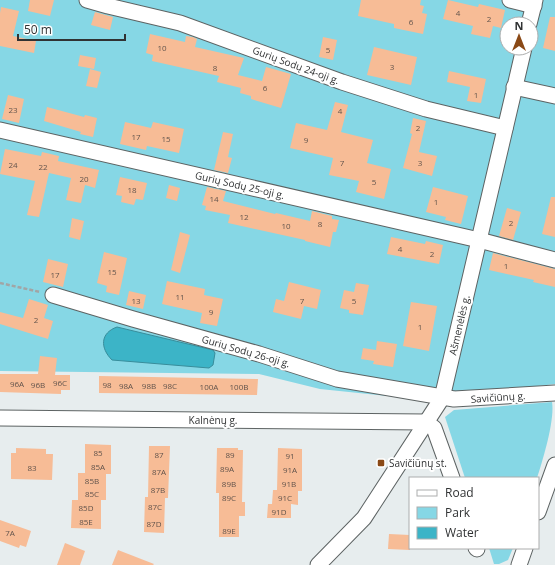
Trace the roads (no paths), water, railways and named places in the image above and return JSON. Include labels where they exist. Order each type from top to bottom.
[{"type":"street","name":"Gurių Sodų 24-oji g.","points":[[87,0],[180,23],[342,82],[426,109],[505,128]]},
{"type":"street","points":[[510,0],[535,3],[532,16]]},
{"type":"street","name":"Ašmenėlės g.","points":[[318,565],[364,518],[442,398],[522,56]]},
{"type":"street","points":[[514,87],[555,96]]},
{"type":"street","name":"Gurių Sodų 25-oji g.","points":[[0,130],[479,240],[555,260]]},
{"type":"street","name":"Gurių Sodų 26-oji g.","points":[[53,295],[259,354],[337,379],[442,398]]},
{"type":"street","name":"Savičiūnų g.","points":[[442,398],[486,398],[555,393]]},
{"type":"street","name":"Kalnėnų g.","points":[[0,418],[426,422]]},
{"type":"street","points":[[426,422],[434,428],[452,477]]},
{"type":"street","points":[[539,509],[555,465]]},
{"type":"street","points":[[519,565],[525,549]]},
{"type":"water","points":[[117,327],[213,350],[215,353],[213,365],[209,368],[112,360],[105,351],[104,341],[107,333]]},
{"type":"place","name":"Savičiūnų st.","points":[[381,463]]}]
